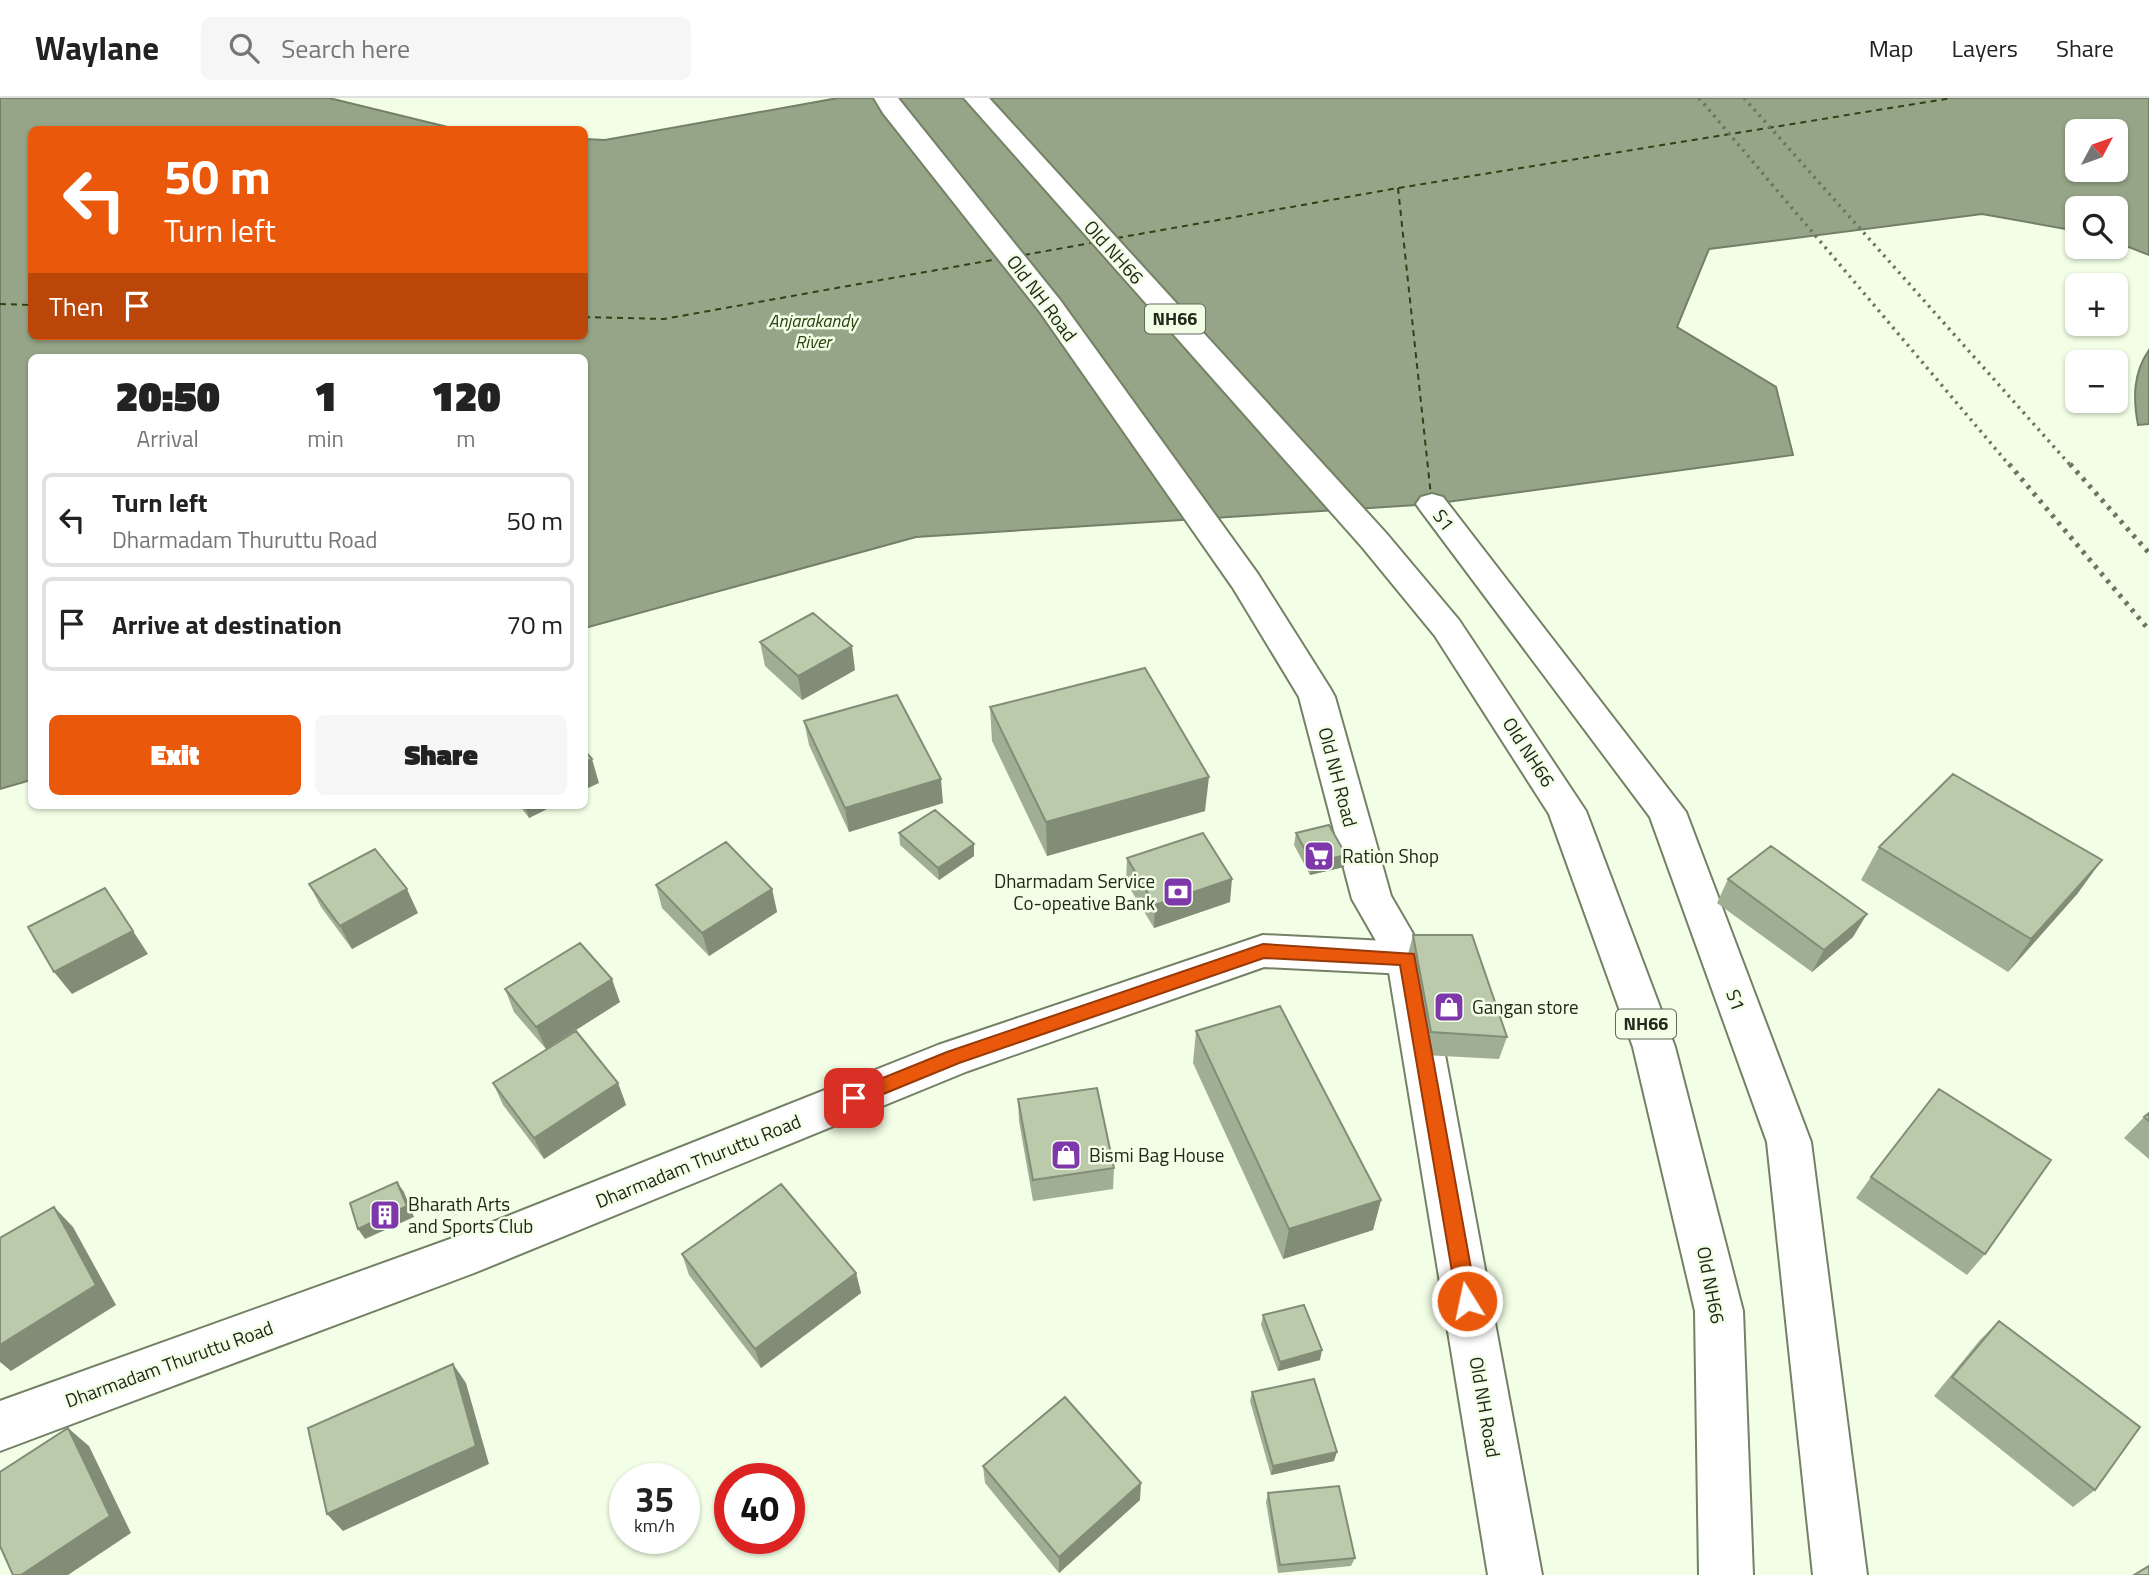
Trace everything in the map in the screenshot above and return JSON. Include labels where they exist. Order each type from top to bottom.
[{"type":"main road","name":"Old NH Road","points":[[886,98],[891,108],[1050,306],[1246,582],[1317,697],[1372,899],[1408,958],[1515,1575]]},
{"type":"main road","name":"Old NH66","points":[[976,98],[1374,540],[1447,628],[1567,811],[1654,1048],[1720,1311],[1727,1575]]},
{"type":"main road","name":"S1","points":[[1432,504],[1667,812],[1789,1142],[1840,1575]]},
{"type":"main road","name":"Dharmadam Thuruttu Road","points":[[0,1426],[457,1258],[953,1058],[1263,951],[1408,958]]},
{"type":"water","name":"Anjarakandy River","points":[[0,98],[329,98],[444,126],[28,126],[28,340],[588,340],[588,139],[605,140],[838,98],[2149,98],[2149,255],[2128,247],[2128,196],[2065,196],[2065,229],[1982,214],[1709,249],[1677,327],[1776,387],[1793,455],[1432,504],[916,537],[588,627],[588,354],[28,354],[28,781],[0,789]]},
{"type":"water","points":[[2149,350],[2149,424],[2138,425],[2135,405],[2137,377]]},
{"type":"building","points":[[813,613],[852,646],[798,676],[760,642]]},
{"type":"building","points":[[1145,668],[1209,777],[1046,822],[990,707]]},
{"type":"building","points":[[897,695],[941,779],[845,808],[804,721]]},
{"type":"building","points":[[1953,774],[2102,860],[2031,939],[1879,847]]},
{"type":"building","points":[[935,810],[974,844],[938,868],[899,833]]},
{"type":"building","points":[[1329,825],[1346,855],[1312,863],[1296,833]]},
{"type":"building","points":[[1203,833],[1232,879],[1155,905],[1127,858]]},
{"type":"building","points":[[726,842],[772,889],[702,933],[656,885]]},
{"type":"building","points":[[1771,846],[1867,914],[1824,950],[1728,879]]},
{"type":"building","points":[[375,849],[407,889],[340,926],[309,884]]},
{"type":"building","points":[[105,888],[133,931],[54,972],[28,927]]},
{"type":"building","name":"Gangan store","points":[[1413,935],[1472,935],[1507,1037],[1431,1032]]},
{"type":"building","points":[[580,943],[612,979],[536,1027],[505,989]]},
{"type":"building","points":[[1280,1006],[1381,1200],[1289,1229],[1196,1031]]},
{"type":"building","points":[[576,1031],[618,1083],[534,1138],[493,1083]]},
{"type":"building","name":"Bismi Bag House","points":[[1097,1088],[1114,1168],[1033,1180],[1018,1099]]},
{"type":"building","points":[[1939,1089],[2051,1160],[1985,1254],[1871,1177]]},
{"type":"building","points":[[397,1182],[407,1206],[358,1229],[350,1203]]},
{"type":"building","points":[[781,1184],[856,1273],[755,1349],[682,1254]]},
{"type":"building","points":[[54,1207],[96,1285],[0,1345],[0,1238]]},
{"type":"building","points":[[1304,1305],[1322,1350],[1280,1362],[1263,1315]]},
{"type":"building","points":[[1999,1321],[2140,1427],[2095,1490],[1952,1377]]},
{"type":"building","points":[[453,1364],[476,1446],[327,1514],[308,1428]]},
{"type":"building","points":[[1314,1379],[1337,1452],[1273,1466],[1252,1392]]},
{"type":"building","points":[[1065,1397],[1141,1483],[1059,1557],[983,1466]]},
{"type":"building","points":[[68,1428],[110,1516],[21,1575],[13,1575],[0,1546],[0,1472]]},
{"type":"building","points":[[1339,1486],[1355,1558],[1280,1565],[1268,1493]]},
{"type":"building","points":[[2149,1566],[2149,1575],[2134,1575]]},
{"type":"ferry route","points":[[1398,188],[1952,98]]},
{"type":"ferry route","points":[[1117,238],[1398,188]]},
{"type":"ferry route","points":[[1398,188],[1431,496]]},
{"type":"ferry route","points":[[1024,255],[1091,243]]},
{"type":"ferry route","points":[[588,317],[664,319],[998,259]]},
{"type":"ferry route","points":[[0,304],[28,305]]},
{"type":"railway","points":[[1699,98],[2010,466]]},
{"type":"railway","points":[[1744,98],[2071,466]]},
{"type":"railway","points":[[2009,464],[2149,630]]},
{"type":"railway","points":[[2070,464],[2149,553]]},
{"type":"place","name":"Ration Shop","points":[[1319,856]]},
{"type":"place","name":"Dharmadam Service Co-opeative Bank","points":[[1178,892]]},
{"type":"place","name":"Gangan store","points":[[1449,1007]]},
{"type":"place","name":"Bismi Bag House","points":[[1066,1155]]},
{"type":"place","name":"Bharath Arts and Sports Club","points":[[385,1215]]},
{"type":"route","points":[[854,1098],[953,1058],[1263,951],[1408,958],[1467,1301]]}]
